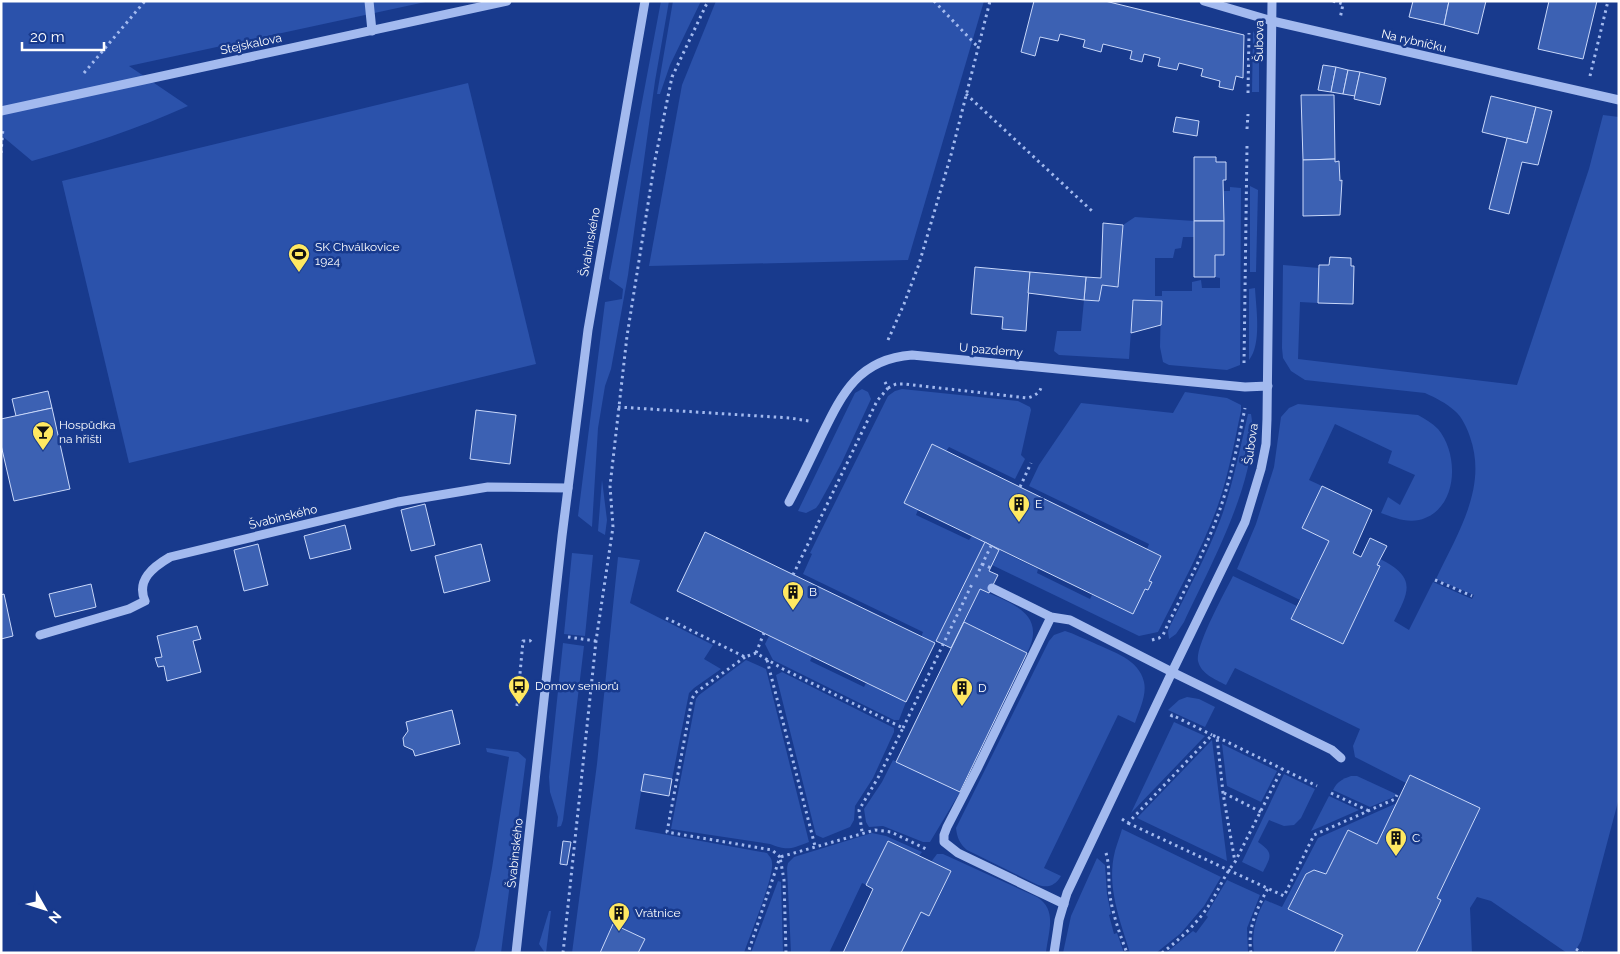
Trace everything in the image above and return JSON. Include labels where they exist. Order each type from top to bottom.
[{"type":"street","points":[[369,1],[372,31]]},
{"type":"street","name":"Stejskalova","points":[[3,111],[507,1]]},
{"type":"street","name":"Švabinského","points":[[516,953],[568,488],[588,330],[646,1]]},
{"type":"street","name":"Na rybníčku","points":[[1204,1],[1272,21],[1619,100]]},
{"type":"street","name":"Šubova","points":[[1054,953],[1064,904],[1073,880],[1245,522],[1256,489],[1266,444],[1268,386],[1272,1]]},
{"type":"street","name":"U pazderny","points":[[789,502],[840,398],[857,377],[877,364],[896,356],[912,355],[1245,387],[1268,386]]},
{"type":"street","name":"Švabinského","points":[[40,634],[129,609],[145,601],[141,593],[142,585],[147,575],[158,564],[170,557],[398,502],[488,487],[568,488]]},
{"type":"street","points":[[992,588],[1051,617],[1070,620],[1332,750],[1341,758]]},
{"type":"street","points":[[1051,617],[978,769],[947,827],[944,842],[958,853],[1064,904]]},
{"type":"path","points":[[63,98],[145,1]]},
{"type":"path","points":[[563,953],[596,642],[612,527],[610,486],[626,336],[642,234],[672,77],[708,1]]},
{"type":"path","points":[[934,1],[977,46]]},
{"type":"path","points":[[888,388],[877,364],[904,304],[919,264],[951,155],[977,46],[990,1]]},
{"type":"path","points":[[1333,1],[1344,4],[1340,22]]},
{"type":"path","points":[[1589,82],[1608,1]]},
{"type":"path","points":[[1248,93],[1249,28]]},
{"type":"path","points":[[966,94],[1092,211]]},
{"type":"path","points":[[1,153],[3,111]]},
{"type":"path","points":[[1248,114],[1248,129]]},
{"type":"path","points":[[1244,363],[1247,146]]},
{"type":"path","points":[[793,575],[877,401],[888,388],[896,384],[905,384],[1026,398],[1038,393],[1044,379]]},
{"type":"path","points":[[618,407],[790,418],[827,424]]},
{"type":"path","points":[[1148,641],[1163,635],[1210,533],[1228,483],[1245,408]]},
{"type":"path","points":[[1020,487],[1031,463]]},
{"type":"path","points":[[862,832],[859,810],[879,776],[903,728],[991,546]]},
{"type":"path","points":[[982,564],[989,567]]},
{"type":"path","points":[[1435,580],[1472,596]]},
{"type":"path","points":[[666,618],[745,656]]},
{"type":"path","points":[[517,706],[523,641],[530,640],[536,633]]},
{"type":"path","points":[[756,653],[764,633]]},
{"type":"path","points":[[565,637],[596,642]]},
{"type":"path","points":[[756,653],[766,660],[903,728]]},
{"type":"path","points":[[756,653],[745,656],[696,693],[692,699],[666,832],[772,850],[780,857],[784,880],[786,953]]},
{"type":"path","points":[[766,660],[814,846]]},
{"type":"path","points":[[1168,724],[1172,715],[1317,786]]},
{"type":"path","points":[[1128,823],[1212,735]]},
{"type":"path","points":[[1217,737],[1223,792],[1235,862]]},
{"type":"path","points":[[1162,953],[1187,932],[1205,912],[1235,862],[1282,769]]},
{"type":"path","points":[[1223,792],[1261,812]]},
{"type":"path","points":[[1331,792],[1369,811]]},
{"type":"path","points":[[1122,819],[1284,896],[1314,834],[1395,799],[1397,795]]},
{"type":"path","points":[[1118,826],[1126,810]]},
{"type":"path","points":[[780,857],[862,832],[875,830],[884,830],[930,850],[944,842]]},
{"type":"path","points":[[1106,850],[1109,861],[1108,877],[1111,898],[1127,953]]},
{"type":"path","points":[[748,953],[780,857]]},
{"type":"path","points":[[1250,953],[1252,925],[1256,911],[1268,888]]},
{"type":"path","points":[[1576,949],[1582,953]]},
{"type":"shaded area","points":[[1,1],[430,1],[129,66],[188,106],[111,136],[32,161],[1,135]]},
{"type":"shaded area","points":[[661,1],[669,1],[655,81],[628,275],[598,428],[592,527],[578,516],[605,302],[622,299],[623,289],[609,279]]},
{"type":"shaded area","points":[[673,1],[701,1],[670,65],[660,94],[657,94]]},
{"type":"shaded area","points":[[716,1],[984,1],[908,260],[649,266],[682,85]]},
{"type":"shaded area","points":[[1253,31],[1259,42],[1259,92],[1252,92]]},
{"type":"shaded area","name":"SK Chválkovice 1924","points":[[468,83],[536,364],[129,463],[62,181]]},
{"type":"shaded area","points":[[1603,115],[1619,117],[1619,798],[1581,941],[1574,953],[1567,953],[1491,901],[1477,897],[1470,908],[1472,953],[1418,953],[1416,952],[1437,898],[1480,808],[1410,775],[1406,783],[1355,757],[1353,746],[1360,729],[1235,668],[1226,685],[1205,673],[1198,661],[1201,644],[1233,576],[1297,606],[1291,619],[1343,644],[1380,566],[1377,565],[1380,559],[1400,572],[1404,578],[1406,593],[1394,621],[1409,630],[1433,582],[1472,599],[1474,595],[1436,579],[1461,528],[1473,492],[1475,456],[1464,423],[1458,413],[1452,408],[1425,393],[1305,380],[1291,371],[1283,358],[1282,348],[1283,265],[1319,268],[1318,303],[1300,302],[1298,359],[1517,385],[1589,169]]},
{"type":"shaded area","points":[[1250,186],[1258,190],[1256,272],[1250,272]]},
{"type":"shaded area","points":[[1230,187],[1241,188],[1240,365],[1227,370],[1169,365],[1163,362],[1160,347],[1161,301],[1133,300],[1129,359],[1059,355],[1054,351],[1057,331],[1081,331],[1084,300],[1102,285],[1118,287],[1123,225],[1135,217],[1194,221],[1194,237],[1183,237],[1181,248],[1175,249],[1173,258],[1155,258],[1155,296],[1162,296],[1162,291],[1192,291],[1192,282],[1201,280],[1202,288],[1220,288],[1220,278],[1215,277],[1215,255],[1224,255],[1224,191],[1230,191]]},
{"type":"shaded area","points":[[1255,288],[1257,335],[1256,345],[1249,360],[1249,289]]},
{"type":"shaded area","points":[[862,389],[868,392],[871,399],[841,464],[816,508],[806,513],[798,511],[855,393]]},
{"type":"shaded area","points":[[902,389],[1018,401],[1030,407],[1031,410],[1021,455],[1025,459],[1015,479],[949,447],[946,451],[932,444],[904,503],[918,510],[916,515],[969,540],[972,536],[985,542],[935,643],[921,637],[923,632],[803,574],[812,554],[810,553],[888,396]]},
{"type":"shaded area","points":[[1185,392],[1227,398],[1241,405],[1241,411],[1228,472],[1211,524],[1197,556],[1158,632],[1139,636],[992,565],[999,550],[1038,569],[1037,573],[1090,599],[1092,595],[1133,614],[1145,589],[1148,590],[1152,583],[1149,581],[1161,555],[1147,549],[1149,544],[1029,486],[1039,465],[1081,403],[1173,413]]},
{"type":"shaded area","points":[[1298,404],[1418,415],[1438,429],[1450,453],[1452,467],[1448,494],[1442,506],[1432,515],[1419,520],[1409,521],[1385,515],[1381,513],[1388,497],[1400,505],[1415,475],[1388,463],[1392,451],[1335,424],[1309,480],[1322,486],[1302,528],[1329,541],[1300,600],[1237,569],[1256,524],[1274,467],[1281,417],[1289,408]]},
{"type":"shaded area","points":[[1248,414],[1251,414],[1252,438],[1249,464],[1241,492],[1219,548],[1184,622],[1176,634],[1169,639],[1168,631],[1170,626],[1221,518],[1233,479]]},
{"type":"shaded area","points":[[602,480],[607,520],[605,535],[598,531]]},
{"type":"shaded area","points":[[572,553],[593,555],[585,636],[564,634]]},
{"type":"shaded area","points":[[618,557],[640,560],[630,603],[713,645],[704,659],[721,669],[689,693],[672,779],[644,774],[635,829],[767,853],[772,861],[772,870],[744,953],[638,953],[644,939],[613,924],[600,953],[572,953],[597,764]]},
{"type":"shaded area","points":[[980,589],[1014,605],[1023,611],[1029,619],[1033,628],[1032,639],[1027,653],[964,622]]},
{"type":"shaded area","points":[[1065,631],[1124,657],[1137,667],[1145,687],[1135,723],[1118,715],[1044,868],[1061,876],[1054,884],[1045,886],[1038,885],[967,850],[959,840],[956,828],[1049,641],[1054,635]]},
{"type":"shaded area","points":[[769,636],[812,657],[810,661],[864,687],[866,683],[906,702],[899,720],[894,720],[773,660],[765,644]]},
{"type":"shaded area","points":[[563,643],[584,646],[563,820],[561,826],[557,827],[558,817],[550,792],[549,777]]},
{"type":"shaded area","points":[[746,660],[766,669],[809,842],[793,848],[781,848],[770,844],[671,829],[696,699]]},
{"type":"shaded area","points":[[782,672],[894,728],[894,732],[873,778],[855,806],[854,820],[850,827],[823,838],[816,835],[776,675]]},
{"type":"shaded area","points":[[1187,697],[1199,699],[1215,707],[1205,727],[1168,710],[1179,700]]},
{"type":"shaded area","points":[[1174,722],[1205,736],[1131,813]]},
{"type":"shaded area","points":[[1212,740],[1227,861],[1137,818]]},
{"type":"shaded area","points":[[1222,744],[1277,771],[1261,802],[1227,786]]},
{"type":"shaded area","points":[[486,748],[518,752],[526,759],[501,953],[474,953],[479,937],[492,868],[509,757],[487,752]]},
{"type":"shaded area","points":[[893,760],[960,792],[930,842],[923,842],[883,826],[869,827],[866,822],[864,809],[882,782]]},
{"type":"shaded area","points":[[1284,774],[1315,789],[1301,818],[1294,825],[1284,826],[1269,820],[1258,842],[1267,849],[1270,855],[1263,872],[1242,862]]},
{"type":"shaded area","points":[[1351,776],[1357,776],[1396,794],[1394,797],[1370,807],[1333,790],[1340,781]]},
{"type":"shaded area","points":[[1329,796],[1359,810],[1311,831]]},
{"type":"shaded area","points":[[1397,803],[1377,844],[1348,830],[1326,874],[1314,870],[1306,874],[1288,909],[1343,935],[1334,953],[1254,953],[1255,925],[1265,900],[1282,907],[1318,838]]},
{"type":"shaded area","points":[[1122,829],[1221,877],[1204,906],[1181,933],[1156,953],[1130,953],[1118,915],[1112,877],[1115,851]]},
{"type":"shaded area","points":[[872,833],[886,836],[922,852],[919,856],[888,841],[867,885],[862,883],[829,953],[791,953],[788,863],[794,857]]},
{"type":"shaded area","points":[[937,854],[943,854],[1037,897],[1043,902],[1048,908],[1050,915],[1046,953],[901,953],[921,912],[930,915],[951,871],[931,862]]},
{"type":"shaded area","points":[[1097,858],[1105,865],[1107,894],[1111,914],[1109,915],[1114,934],[1117,933],[1124,953],[1063,953],[1071,916]]},
{"type":"shaded area","points":[[1227,880],[1260,895],[1247,928],[1248,953],[1166,953],[1193,931],[1196,933],[1208,917],[1206,915]]},
{"type":"shaded area","points":[[778,881],[781,882],[783,953],[751,953]]},
{"type":"shaded area","points":[[549,911],[551,911],[545,953],[539,944]]},
{"type":"building","points":[[1034,1],[1105,1],[1244,35],[1243,78],[1236,76],[1233,90],[1219,87],[1220,81],[1201,76],[1203,69],[1179,63],[1177,70],[1158,66],[1160,58],[1144,54],[1142,62],[1130,59],[1132,51],[1103,44],[1101,52],[1083,47],[1085,40],[1060,34],[1058,41],[1040,37],[1035,56],[1021,52]]},
{"type":"building","points":[[1413,1],[1449,1],[1444,25],[1409,17]]},
{"type":"building","points":[[1449,1],[1486,1],[1478,34],[1444,25]]},
{"type":"building","points":[[1549,1],[1597,1],[1583,59],[1538,49]]},
{"type":"building","points":[[1323,65],[1336,67],[1331,92],[1318,90]]},
{"type":"building","points":[[1336,67],[1348,70],[1343,94],[1331,92]]},
{"type":"building","points":[[1348,70],[1360,72],[1355,96],[1343,94]]},
{"type":"building","points":[[1360,72],[1386,78],[1380,105],[1354,99]]},
{"type":"building","points":[[1301,95],[1334,95],[1335,159],[1303,160]]},
{"type":"building","points":[[1491,96],[1536,107],[1527,143],[1482,132]]},
{"type":"building","points":[[1536,107],[1552,111],[1538,165],[1522,162],[1509,214],[1489,209],[1507,138],[1527,143]]},
{"type":"building","points":[[1176,117],[1199,121],[1197,136],[1173,132]]},
{"type":"building","points":[[1194,157],[1216,157],[1216,162],[1226,162],[1226,180],[1223,180],[1224,221],[1194,221]]},
{"type":"building","points":[[1335,159],[1335,162],[1339,161],[1340,181],[1342,180],[1340,215],[1303,216],[1303,160]]},
{"type":"building","points":[[1194,221],[1224,221],[1224,255],[1215,255],[1215,277],[1194,277]]},
{"type":"building","points":[[1103,223],[1123,225],[1118,287],[1102,285],[1099,301],[1084,300],[1086,277],[1101,278]]},
{"type":"building","points":[[1330,257],[1351,258],[1351,266],[1354,266],[1353,304],[1318,303],[1319,265],[1329,265]]},
{"type":"building","points":[[975,267],[1030,272],[1026,331],[1002,329],[1003,317],[971,314]]},
{"type":"building","points":[[1030,272],[1086,277],[1084,300],[1028,293]]},
{"type":"building","points":[[1133,300],[1162,301],[1161,325],[1131,333]]},
{"type":"building","points":[[48,391],[52,408],[16,416],[12,399]]},
{"type":"building","points":[[52,408],[70,489],[14,501],[1,445],[1,419]]},
{"type":"building","points":[[476,410],[516,415],[510,464],[470,459]]},
{"type":"building","name":"E","points":[[932,444],[1161,556],[1149,581],[1152,582],[1148,590],[1145,589],[1133,614],[904,503]]},
{"type":"building","points":[[1322,486],[1372,510],[1353,553],[1361,557],[1370,538],[1387,546],[1377,565],[1380,566],[1343,644],[1291,619],[1329,541],[1302,528]]},
{"type":"building","points":[[425,504],[435,545],[411,551],[401,510]]},
{"type":"building","points":[[345,525],[351,549],[310,559],[304,536]]},
{"type":"building","name":"B","points":[[705,532],[935,643],[906,702],[677,591]]},
{"type":"building","points":[[985,542],[999,550],[989,571],[998,575],[989,593],[980,589],[951,648],[936,641]]},
{"type":"building","points":[[258,544],[268,585],[244,591],[234,550]]},
{"type":"building","points":[[481,544],[490,581],[444,593],[435,556]]},
{"type":"building","points":[[91,584],[96,607],[55,617],[49,594]]},
{"type":"building","points":[[4,594],[13,636],[1,639],[1,595]]},
{"type":"building","name":"D","points":[[964,622],[1027,653],[960,792],[896,762]]},
{"type":"building","points":[[197,626],[201,639],[193,641],[201,672],[167,681],[164,666],[158,667],[155,658],[162,657],[157,636]]},
{"type":"building","points":[[452,710],[460,744],[415,756],[413,750],[404,746],[403,738],[408,731],[406,722]]},
{"type":"building","points":[[644,774],[672,779],[669,796],[641,791]]},
{"type":"building","name":"C","points":[[1410,775],[1480,808],[1437,898],[1441,900],[1416,953],[1334,953],[1343,935],[1288,909],[1306,874],[1314,870],[1326,874],[1348,830],[1377,844]]},
{"type":"building","points":[[563,841],[571,842],[567,865],[560,864]]},
{"type":"building","points":[[888,841],[951,871],[929,916],[921,912],[901,953],[843,953],[873,889],[866,885]]},
{"type":"building","name":"Vrátnice","points":[[613,924],[645,939],[638,953],[600,953]]},
{"type":"place","name":"SK Chválkovice 1924","points":[[299,273]]},
{"type":"place","name":"Hospůdka na hřišti","points":[[43,451]]},
{"type":"place","name":"E","points":[[1019,523]]},
{"type":"place","name":"B","points":[[793,611]]},
{"type":"place","name":"Domov seniorů","points":[[519,705]]},
{"type":"place","name":"D","points":[[962,707]]},
{"type":"place","name":"C","points":[[1396,857]]},
{"type":"place","name":"Vrátnice","points":[[619,932]]}]
